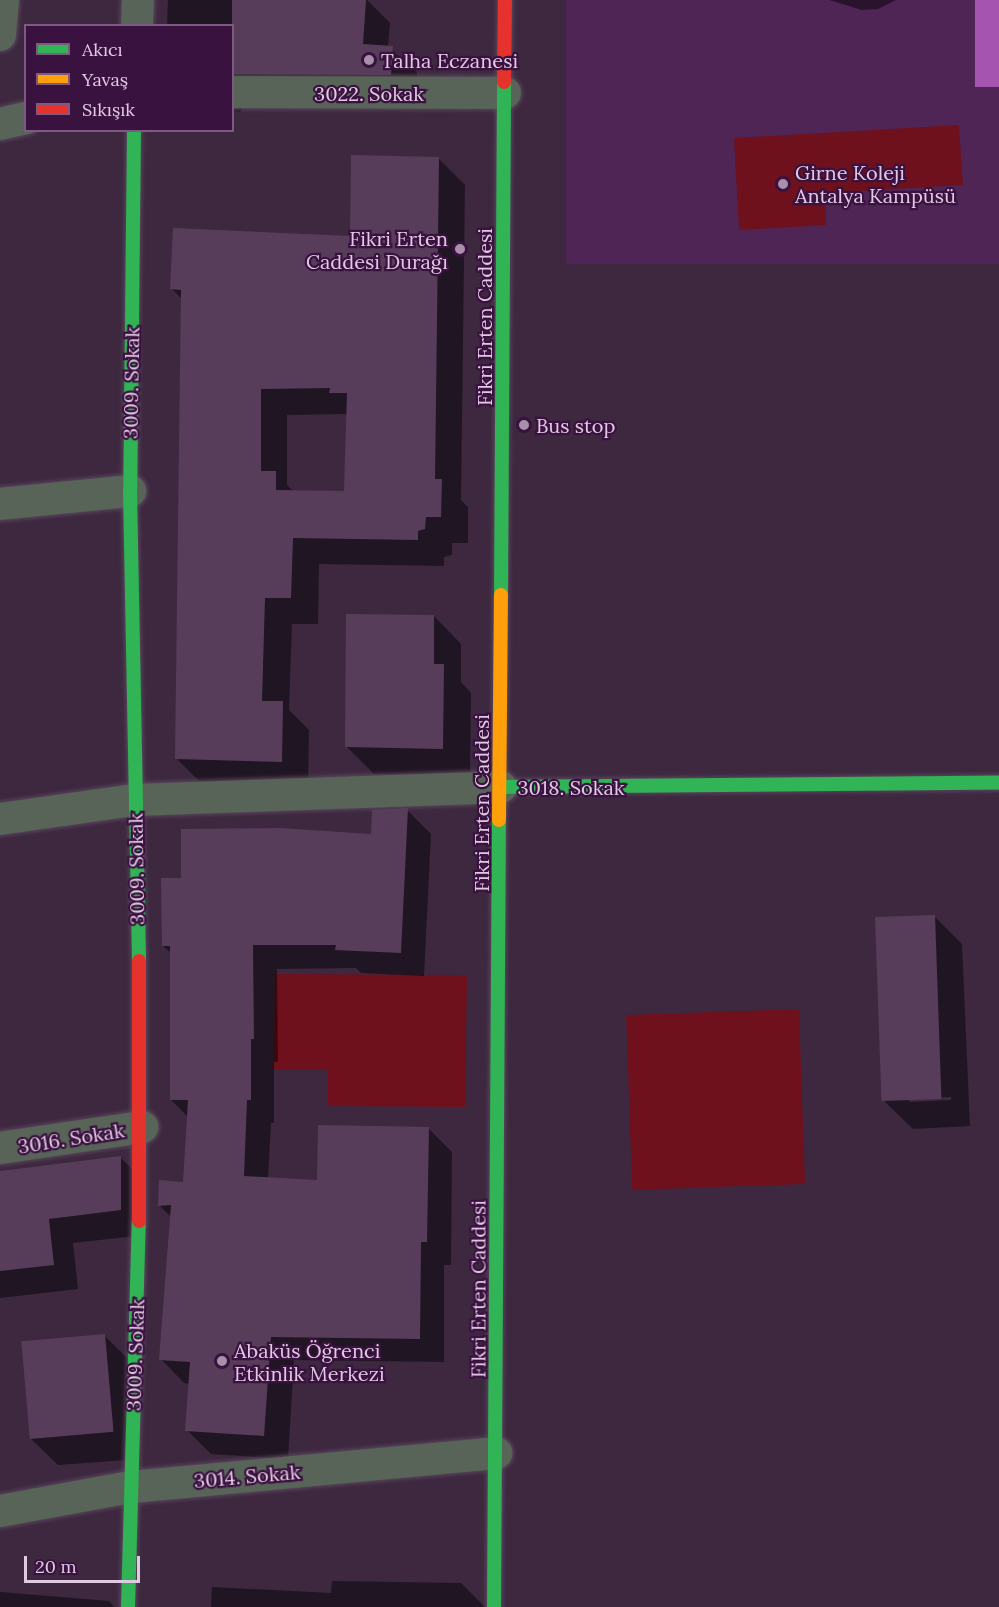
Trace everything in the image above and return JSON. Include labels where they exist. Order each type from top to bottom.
[{"type":"street","points":[[0,35],[3,0]]},
{"type":"street","points":[[137,24],[138,0]]},
{"type":"street","name":"Fikri Erten Caddesi","points":[[494,1607],[505,93],[502,2]]},
{"type":"street","name":"3022. Sokak","points":[[234,92],[505,93]]},
{"type":"street","points":[[0,124],[24,118]]},
{"type":"street","name":"3009. Sokak","points":[[128,1607],[141,1127],[130,491],[134,132]]},
{"type":"street","points":[[0,504],[130,491]]},
{"type":"street","name":"3018. Sokak","points":[[0,819],[134,800],[501,787],[999,783]]},
{"type":"street","name":"3016. Sokak","points":[[0,1148],[141,1127]]},
{"type":"street","name":"3014. Sokak","points":[[0,1511],[131,1487],[496,1453]]},
{"type":"shaded area","name":"Girne Koleji Antalya Kampüsü","points":[[566,0],[999,0],[999,264],[566,264]]},
{"type":"shaded area","points":[[975,0],[999,0],[999,87],[975,87]]},
{"type":"shaded area","points":[[959,125],[963,185],[825,193],[826,225],[739,230],[734,138]]},
{"type":"shaded area","points":[[275,974],[467,975],[465,1107],[328,1106],[328,1070],[273,1070]]},
{"type":"shaded area","points":[[799,1009],[805,1184],[632,1190],[626,1015]]},
{"type":"building","points":[[232,0],[366,0],[363,44],[393,46],[391,75],[234,74],[234,24],[232,24]]},
{"type":"building","points":[[351,155],[439,157],[435,479],[442,479],[441,517],[426,517],[425,529],[418,531],[418,540],[293,538],[291,598],[265,598],[262,701],[283,701],[282,762],[175,759],[181,290],[170,289],[173,228],[350,236]],"holes":[[[330,388],[329,393],[347,393],[344,491],[276,490],[276,471],[261,471],[261,389]]]},
{"type":"building","points":[[346,614],[434,615],[434,664],[444,664],[443,749],[345,747]]},
{"type":"building","points":[[408,808],[401,953],[335,950],[336,945],[253,945],[254,1039],[251,1039],[251,1100],[247,1100],[244,1176],[317,1180],[318,1125],[429,1127],[427,1242],[421,1242],[420,1339],[271,1337],[264,1436],[185,1431],[190,1362],[159,1360],[171,1205],[158,1206],[159,1180],[183,1182],[188,1100],[170,1100],[170,946],[162,946],[161,878],[181,878],[181,829],[279,828],[371,834],[372,810]]},
{"type":"building","points":[[935,915],[941,1099],[881,1101],[875,917]]},
{"type":"building","points":[[121,1156],[121,1210],[49,1219],[54,1265],[0,1271],[0,1171]]},
{"type":"building","points":[[105,1334],[114,1432],[30,1439],[21,1341]]},
{"type":"traffic: fast","points":[[501,595],[504,82]]},
{"type":"traffic: fast","points":[[134,132],[130,491],[139,961]]},
{"type":"traffic: fast","points":[[501,787],[999,783]]},
{"type":"traffic: fast","points":[[494,1607],[499,820]]},
{"type":"traffic: fast","points":[[128,1607],[139,1221]]},
{"type":"traffic: slow","points":[[499,820],[501,595]]},
{"type":"traffic: jam","points":[[504,82],[505,0]]},
{"type":"traffic: jam","points":[[139,961],[139,1221]]},
{"type":"place","name":"Talha Eczanesi","points":[[369,60]]},
{"type":"place","name":"Girne Koleji Antalya Kampüsü","points":[[783,184]]},
{"type":"place","name":"Fikri Erten Caddesi Durağı","points":[[460,249]]},
{"type":"place","name":"Bus stop","points":[[524,425]]},
{"type":"place","name":"Abaküs Öğrenci Etkinlik Merkezi","points":[[222,1361]]}]
